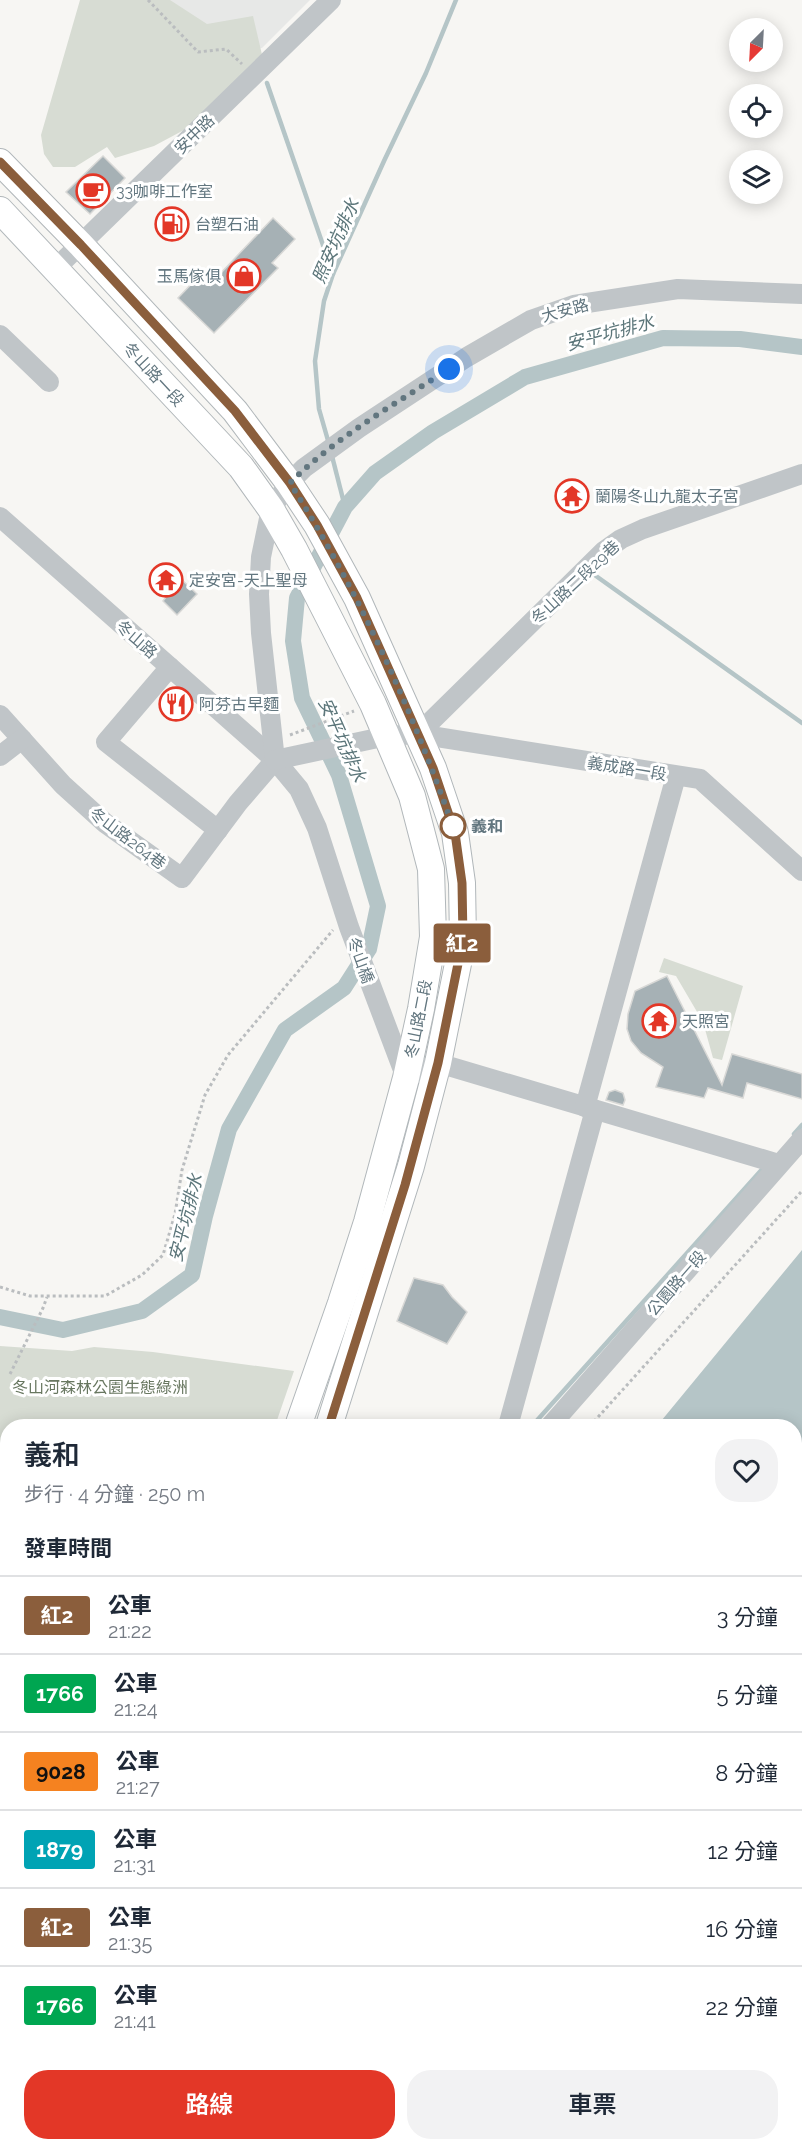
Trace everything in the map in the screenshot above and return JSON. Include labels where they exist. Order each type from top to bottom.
[{"type":"main road","name":"冬山路一段","points":[[0,162],[81,245],[297,476],[317,525],[357,598]]},
{"type":"main road","name":"冬山路一段","points":[[0,210],[241,467],[271,508],[329,615]]},
{"type":"main road","name":"冬山路二段","points":[[331,1419],[404,1188],[438,1063],[463,939],[462,883],[455,833],[433,768],[357,598]]},
{"type":"main road","name":"冬山路二段","points":[[300,1419],[360,1242],[406,1078],[433,937],[431,869],[412,796],[387,736],[329,615]]},
{"type":"street","name":"安中路","points":[[56,268],[331,0]]},
{"type":"street","name":"大安路","points":[[271,508],[297,476],[359,428],[467,357],[531,320],[574,305],[678,289],[802,294]]},
{"type":"street","points":[[0,335],[49,382]]},
{"type":"street","name":"冬山路二段29巷","points":[[418,734],[604,551],[621,539],[643,529],[802,474]]},
{"type":"street","points":[[271,508],[261,557],[259,594],[275,760],[387,736],[418,734]]},
{"type":"street","name":"冬山路","points":[[0,517],[275,760],[299,789],[317,828],[348,921]]},
{"type":"street","points":[[170,667],[106,742],[218,830]]},
{"type":"street","points":[[0,716],[22,739],[0,756]]},
{"type":"street","name":"義成路一段","points":[[418,734],[700,779],[802,871]]},
{"type":"street","name":"冬山路264巷","points":[[22,739],[63,785],[105,824],[182,878],[238,803],[275,760]]},
{"type":"street","points":[[510,1419],[676,776]]},
{"type":"street","name":"冬山橋","points":[[348,921],[406,1078]]},
{"type":"street","points":[[406,1078],[438,1063],[779,1164]]},
{"type":"street","name":"公園路一段","points":[[556,1419],[802,1139]]},
{"type":"path","points":[[148,0],[198,52],[226,49],[254,75]]},
{"type":"path","points":[[289,736],[347,713]]},
{"type":"path","points":[[0,1287],[30,1296],[105,1296],[142,1275],[163,1255],[175,1214],[182,1170],[205,1095],[228,1055],[348,921]]},
{"type":"path","points":[[596,1419],[802,1191]]},
{"type":"path","points":[[10,1374],[47,1296]]},
{"type":"shaded area","points":[[152,0],[310,0],[262,48],[246,49]]},
{"type":"shaded area","points":[[802,1250],[802,1419],[663,1419]]},
{"type":"green space","points":[[80,0],[170,0],[207,24],[253,16],[263,59],[184,130],[154,146],[115,158],[107,147],[75,167],[53,167],[44,154],[41,135]]},
{"type":"green space","points":[[664,958],[743,986],[722,1060],[713,1058],[703,1022],[676,976],[659,972]]},
{"type":"green space","name":"冬山河森林公園生態綠洲","points":[[0,1346],[72,1351],[94,1347],[153,1352],[294,1371],[277,1419],[0,1419]]},
{"type":"building","points":[[103,156],[125,178],[90,214],[66,192]]},
{"type":"building","name":"玉馬傢俱","points":[[273,218],[295,239],[272,263],[278,268],[214,333],[178,298],[200,275],[209,279],[218,276]]},
{"type":"building","name":"蘭陽冬山九龍太子宮","points":[[559,486],[586,487],[584,507],[559,504]]},
{"type":"building","points":[[165,564],[197,594],[177,615],[163,601],[166,597],[150,582]]},
{"type":"building","points":[[667,976],[722,1085],[732,1054],[802,1074],[802,1099],[747,1083],[743,1098],[708,1088],[704,1098],[656,1087],[663,1067],[641,1053],[631,1041],[627,1029],[628,1014],[635,991]]},
{"type":"building","points":[[615,1090],[623,1093],[625,1100],[623,1105],[606,1100],[609,1092]]},
{"type":"building","points":[[414,1278],[443,1285],[467,1312],[447,1344],[397,1321]]},
{"type":"waterway","name":"照安坑排水","points":[[329,444],[319,409],[315,361],[324,301],[333,274],[426,73],[456,0]]},
{"type":"waterway","points":[[267,83],[333,274]]},
{"type":"waterway","name":"安平坑排水","points":[[0,1317],[63,1330],[142,1311],[192,1275],[205,1216],[229,1129],[285,1030],[344,988],[369,949],[378,906],[339,775],[302,698],[293,641],[297,598],[345,507],[375,473],[433,432],[525,377],[663,338],[740,339],[802,347]]},
{"type":"waterway","name":"照安坑排水","points":[[332,456],[345,507]]},
{"type":"waterway","points":[[589,571],[802,723]]},
{"type":"waterway","points":[[794,1134],[802,1125]]},
{"type":"waterway","points":[[538,1419],[766,1165]]},
{"type":"bus line","name":"紅2","points":[[0,162],[81,245],[235,411],[290,483],[317,525],[357,598],[433,768],[455,833],[462,883],[463,939],[438,1063],[411,1166],[331,1419]]},
{"type":"place","name":"33咖啡工作室","points":[[93,191]]},
{"type":"place","name":"台塑石油","points":[[172,224]]},
{"type":"place","name":"玉馬傢俱","points":[[244,276]]},
{"type":"place","name":"蘭陽冬山九龍太子宮","points":[[572,496]]},
{"type":"place","name":"定安宮-天上聖母","points":[[166,580]]},
{"type":"place","name":"阿芬古早麵","points":[[176,704]]},
{"type":"place","name":"義和","points":[[453,826]]},
{"type":"place","name":"天照宮","points":[[659,1021]]},
{"type":"route","points":[[449,369],[359,428],[304,468],[290,483],[317,525],[357,598],[433,768],[455,833],[453,826]]}]
